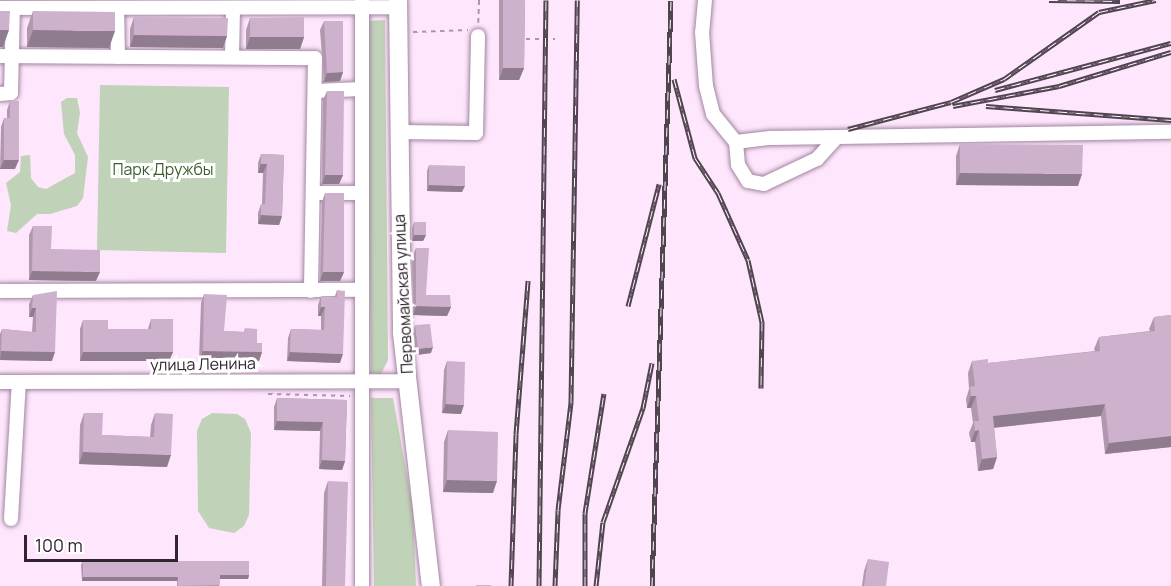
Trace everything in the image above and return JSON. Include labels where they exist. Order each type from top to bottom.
[{"type":"main road","name":"Первомайская улица","points":[[398,3],[400,132],[398,244],[407,381],[431,586]]},
{"type":"street","points":[[705,0],[702,32],[706,86],[713,114],[736,142],[738,165],[748,181],[765,184],[817,159],[836,138]]},
{"type":"street","points":[[0,94],[11,93],[6,56],[6,8],[233,8],[398,3]]},
{"type":"street","points":[[362,4],[362,586]]},
{"type":"street","points":[[117,8],[118,57]]},
{"type":"street","points":[[232,57],[233,8]]},
{"type":"street","points":[[400,132],[476,133],[478,36]]},
{"type":"street","points":[[6,56],[315,58],[311,291]]},
{"type":"street","points":[[315,91],[361,89]]},
{"type":"street","points":[[736,142],[770,138],[1171,132]]},
{"type":"street","points":[[314,193],[362,193]]},
{"type":"street","points":[[0,291],[362,290]]},
{"type":"street","name":"улица Ленина","points":[[0,382],[407,381]]},
{"type":"street","points":[[11,519],[19,382]]},
{"type":"path","points":[[478,36],[479,0]]},
{"type":"path","points":[[526,39],[555,39]]},
{"type":"green space","points":[[385,20],[388,360],[381,374],[371,373],[367,21]]},
{"type":"green space","name":"Парк Дружбы","points":[[100,85],[229,87],[226,253],[97,250]]},
{"type":"green space","points":[[67,98],[77,98],[80,113],[77,133],[88,157],[83,198],[77,206],[50,214],[37,214],[16,233],[7,231],[11,205],[6,183],[20,172],[21,156],[30,155],[31,178],[38,187],[46,189],[75,173],[75,155],[64,134],[61,102]]},
{"type":"green space","points":[[371,398],[393,398],[413,509],[416,586],[374,586]]},
{"type":"green space","points":[[212,413],[237,414],[245,419],[251,433],[249,515],[244,526],[234,533],[209,528],[198,511],[197,431],[202,419]]},
{"type":"building","points":[[503,0],[525,0],[524,68],[503,68]]},
{"type":"building","points":[[0,11],[10,11],[9,30],[0,30]]},
{"type":"building","points":[[33,11],[115,12],[115,31],[33,30]]},
{"type":"building","points":[[134,17],[228,18],[227,36],[134,35]]},
{"type":"building","points":[[304,17],[304,37],[250,37],[250,18]]},
{"type":"building","points":[[324,21],[343,21],[343,72],[327,73]]},
{"type":"building","points":[[327,91],[344,91],[343,175],[325,175]]},
{"type":"building","points":[[10,101],[19,101],[19,160],[4,160],[4,118],[10,118]]},
{"type":"building","points":[[960,144],[1083,145],[1082,174],[960,173]]},
{"type":"building","points":[[261,154],[284,155],[282,216],[261,215],[261,204],[265,204],[267,164],[261,164]]},
{"type":"building","points":[[429,165],[465,166],[465,186],[429,185]]},
{"type":"building","points":[[325,193],[344,193],[344,272],[323,272]]},
{"type":"building","points":[[414,222],[426,222],[426,235],[414,235]]},
{"type":"building","points":[[33,226],[52,226],[51,249],[100,250],[100,272],[32,271]]},
{"type":"building","points":[[416,248],[429,248],[426,295],[450,295],[451,307],[416,306]]},
{"type":"building","points":[[337,290],[345,291],[343,354],[290,352],[291,329],[324,330],[325,307],[321,307],[321,296],[337,297]]},
{"type":"building","points":[[57,291],[55,352],[1,351],[2,329],[36,332],[36,308],[32,308],[33,295]]},
{"type":"building","points":[[204,294],[227,295],[224,331],[245,332],[245,328],[257,329],[257,343],[262,343],[262,352],[203,351]]},
{"type":"building","points":[[1171,315],[1171,436],[1109,443],[1105,404],[993,416],[997,457],[982,459],[979,430],[975,431],[974,421],[979,421],[976,396],[971,396],[970,387],[975,386],[972,361],[988,359],[988,363],[1100,351],[1099,337],[1155,331],[1154,317]]},
{"type":"building","points":[[151,319],[173,319],[173,352],[83,352],[83,320],[108,320],[108,329],[151,329]]},
{"type":"building","points":[[430,324],[433,347],[418,349],[415,325]]},
{"type":"building","points":[[447,361],[465,362],[464,405],[446,404]]},
{"type":"building","points":[[277,398],[347,400],[345,461],[322,460],[323,422],[277,421]]},
{"type":"building","points":[[84,413],[103,413],[102,435],[154,437],[155,413],[173,414],[171,455],[83,452]]},
{"type":"building","points":[[448,430],[498,432],[497,481],[447,480]]},
{"type":"building","points":[[328,481],[348,482],[345,586],[326,586]]},
{"type":"building","points":[[868,559],[889,562],[886,586],[864,586]]},
{"type":"building","points":[[83,561],[249,561],[249,575],[220,575],[220,585],[178,586],[178,577],[83,577]]},
{"type":"railway","points":[[539,586],[546,0]]},
{"type":"railway","points":[[555,586],[558,510],[571,402],[577,0]]},
{"type":"railway","points":[[652,586],[671,0]]},
{"type":"railway","points":[[1049,0],[1120,1]]},
{"type":"railway","points":[[848,129],[951,102],[1004,79],[1099,12],[1156,0]]},
{"type":"railway","points":[[995,90],[1171,43]]},
{"type":"railway","points":[[953,106],[1059,86],[1171,52]]},
{"type":"railway","points":[[674,79],[695,158],[718,193],[748,260],[762,322],[761,388]]},
{"type":"railway","points":[[986,106],[1171,120]]},
{"type":"railway","points":[[628,306],[659,184]]},
{"type":"railway","points":[[511,586],[516,434],[528,280]]},
{"type":"railway","points":[[596,586],[603,522],[643,408],[652,363]]},
{"type":"railway","points":[[585,586],[585,513],[604,393]]}]
